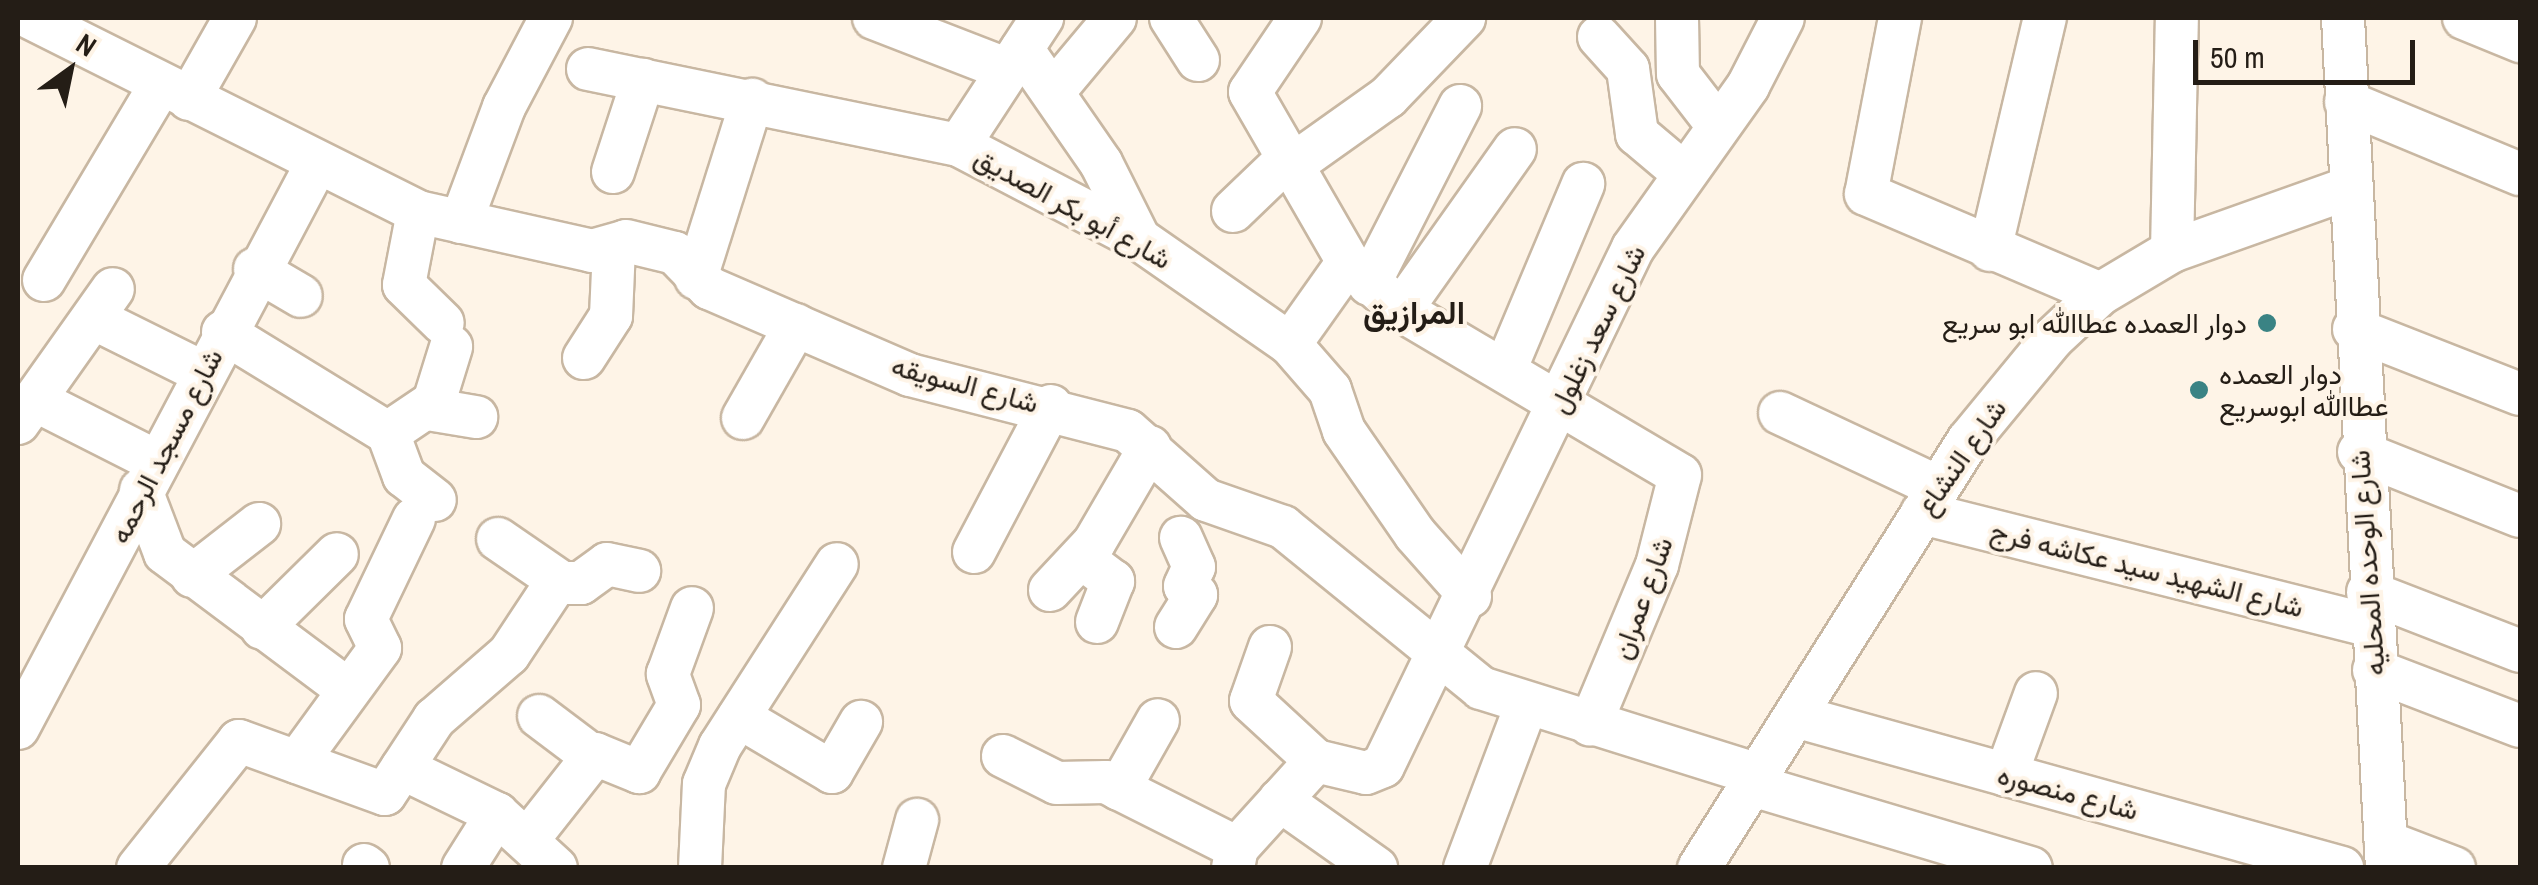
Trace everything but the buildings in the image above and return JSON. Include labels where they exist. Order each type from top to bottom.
[{"type":"street","name":"شارع السويقه","points":[[31,18],[96,32],[175,92],[418,212],[614,248],[632,241],[675,253],[696,278],[910,375],[1103,420],[1150,447],[1206,500],[1282,527],[1440,659],[1526,706],[2031,868]]},
{"type":"street","points":[[44,280],[175,92],[235,18]]},
{"type":"street","points":[[461,222],[504,107],[551,18]]},
{"type":"street","points":[[874,18],[1024,45],[1139,239]]},
{"type":"street","points":[[1054,91],[1115,18]]},
{"type":"street","points":[[1171,18],[1198,60]]},
{"type":"street","points":[[1300,18],[1254,76],[1252,98],[1286,165],[1387,295],[1562,402]]},
{"type":"street","points":[[1233,210],[1286,165],[1388,97],[1464,18]]},
{"type":"street","points":[[1676,18],[1678,74],[1718,126]]},
{"type":"street","name":"شارع سعد زغلول","points":[[1316,761],[1380,770],[1440,659],[1633,248],[1682,172],[1718,126],[1784,18]]},
{"type":"street","points":[[1900,18],[1864,189],[1874,203],[2100,294]]},
{"type":"street","points":[[1990,250],[2044,18]]},
{"type":"street","points":[[2172,251],[2177,18]]},
{"type":"street","name":"شارع الوحده المحليه","points":[[2343,18],[2359,452],[2386,855]]},
{"type":"street","points":[[2464,18],[2520,40]]},
{"type":"street","points":[[1598,37],[1628,69],[1637,134],[1682,172]]},
{"type":"street","points":[[959,144],[1024,45]]},
{"type":"street","name":"شارع أبو بكر الصديق","points":[[588,69],[959,144],[1139,239],[1290,344],[1330,390],[1344,431],[1416,534],[1470,596]]},
{"type":"street","points":[[613,172],[643,80]]},
{"type":"street","points":[[696,278],[752,100]]},
{"type":"street","points":[[2346,102],[2520,174]]},
{"type":"street","points":[[1387,295],[1460,106]]},
{"type":"street","points":[[1387,295],[1515,149]]},
{"type":"street","name":"شارع مسجد الرحمه","points":[[19,722],[255,269],[316,164]]},
{"type":"street","points":[[1504,370],[1583,184]]},
{"type":"street","name":"شارع النشاع","points":[[1698,868],[1930,500],[2008,389],[2100,294],[2172,251],[2349,188]]},
{"type":"street","points":[[418,212],[404,285],[447,335],[428,408]]},
{"type":"street","points":[[584,358],[611,316],[614,248]]},
{"type":"street","points":[[255,269],[301,296]]},
{"type":"street","points":[[1290,344],[1387,295],[1456,280]]},
{"type":"street","points":[[202,372],[103,304],[26,412],[148,475],[152,534],[192,576],[348,690]]},
{"type":"street","points":[[743,418],[796,326]]},
{"type":"street","points":[[2354,329],[2520,394]]},
{"type":"street","points":[[223,332],[388,433],[404,476],[424,510],[366,619],[380,648],[297,762]]},
{"type":"street","name":"شارع عمران","points":[[1562,402],[1676,468],[1657,565],[1590,725]]},
{"type":"street","points":[[974,552],[1051,406]]},
{"type":"street","points":[[388,433],[428,408],[476,417]]},
{"type":"street","name":"شارع الشهيد سيد عكاشه فرج","points":[[1780,413],[1930,500],[2370,609],[2520,651]]},
{"type":"street","points":[[1050,590],[1082,558],[1150,447]]},
{"type":"street","points":[[2359,452],[2520,516]]},
{"type":"street","points":[[1176,627],[1196,596],[1185,586],[1194,568],[1170,553],[1206,500]]},
{"type":"street","points":[[192,576],[260,524]]},
{"type":"street","points":[[498,539],[559,581],[580,583],[608,564],[639,571]]},
{"type":"street","points":[[262,628],[337,554]]},
{"type":"street","points":[[1082,558],[1113,581],[1097,622]]},
{"type":"street","points":[[700,868],[704,784],[739,717],[837,564]]},
{"type":"street","points":[[138,868],[235,743],[252,742],[378,797],[457,692],[509,654],[559,581]]},
{"type":"street","points":[[538,716],[592,756],[639,772],[679,704],[668,674],[692,608]]},
{"type":"street","points":[[1003,756],[1057,783],[1118,789],[1235,858],[1316,761],[1251,701],[1270,647]]},
{"type":"street","points":[[2374,670],[2520,726]]},
{"type":"street","points":[[2006,775],[2036,693]]},
{"type":"street","points":[[1466,868],[1526,706]]},
{"type":"street","name":"شارع منصوره","points":[[1795,716],[2342,868]]},
{"type":"street","points":[[739,717],[832,772],[862,722]]},
{"type":"street","points":[[1118,789],[1158,720]]},
{"type":"street","points":[[464,868],[527,840],[592,756]]},
{"type":"street","points":[[402,768],[527,840]]},
{"type":"street","points":[[1280,800],[1376,868]]},
{"type":"street","points":[[904,868],[917,820]]},
{"type":"street","points":[[2386,855],[2454,868]]},
{"type":"place","name":"دوار العمده عطاالله ابو سريع","points":[[2267,323]]},
{"type":"place","name":"دوار العمده عطاالله ابوسريع","points":[[2199,390]]},
{"type":"district","name":"المرازيق","points":[[1414,313]]}]
